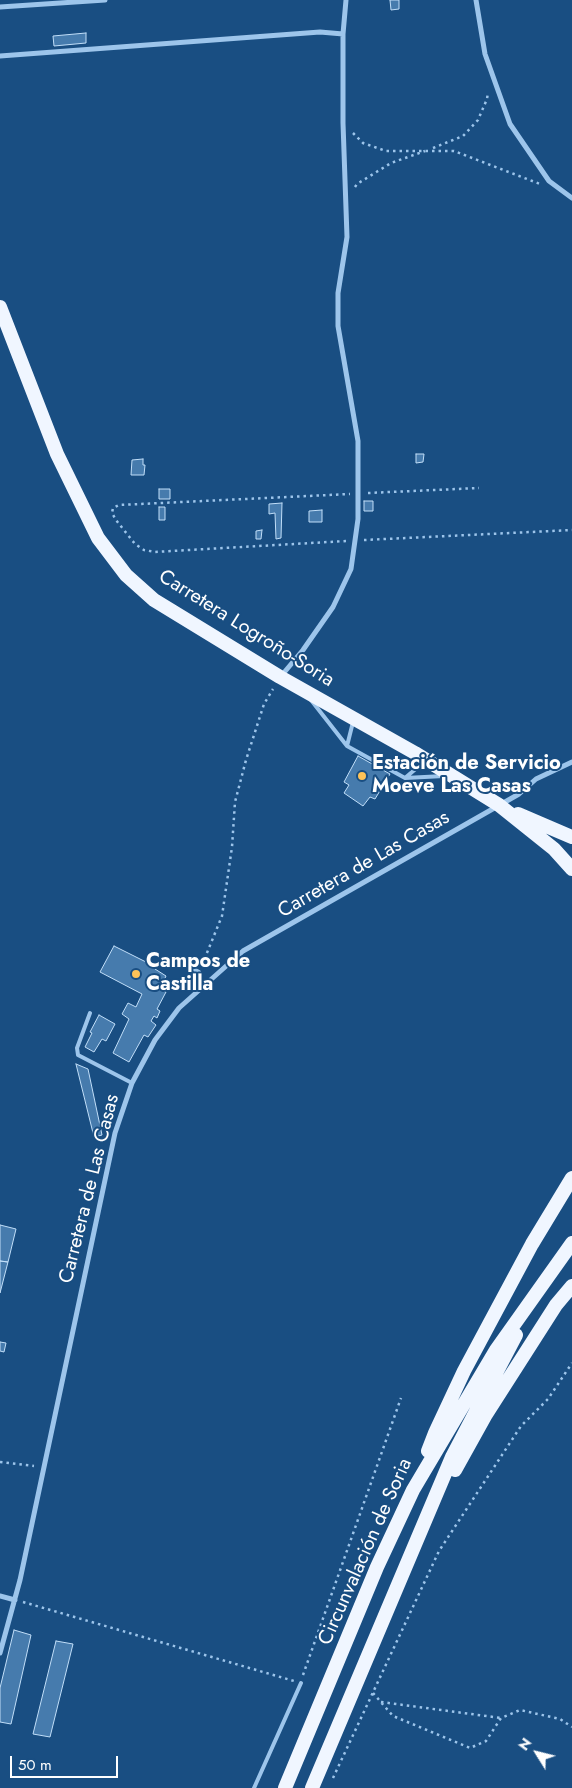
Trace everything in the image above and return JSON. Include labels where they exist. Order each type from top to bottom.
[{"type":"highway","name":"Carretera Logroño-Soria","points":[[0,307],[57,454],[98,538],[126,575],[154,600],[280,677],[426,760],[499,806],[554,849],[572,868]]},
{"type":"highway","name":"Carretera Logroño-Soria","points":[[499,806],[572,837]]},
{"type":"highway","points":[[413,1490],[435,1433],[464,1372],[532,1244],[572,1178]]},
{"type":"highway","name":"Circunvalación de Soria","points":[[285,1788],[378,1567],[413,1490],[496,1350],[572,1242]]},
{"type":"highway","name":"Circunvalación de Soria","points":[[312,1788],[452,1457],[507,1351],[554,1269]]},
{"type":"highway","points":[[424,1523],[485,1416],[556,1305],[572,1286]]},
{"type":"street","points":[[0,7],[105,0]]},
{"type":"street","points":[[280,677],[303,650],[333,607],[351,569],[358,519],[358,440],[338,326],[338,292],[347,237],[343,123],[343,34],[346,0]]},
{"type":"street","points":[[476,0],[485,54],[510,124],[549,181],[572,198]]},
{"type":"street","points":[[0,56],[320,32],[343,34]]},
{"type":"street","name":"Carretera de Las Casas","points":[[0,1652],[20,1580],[115,1133],[132,1083],[156,1040],[179,1008],[244,951],[499,806],[519,794],[536,779],[572,762]]},
{"type":"street","points":[[0,1596],[15,1600]]},
{"type":"lane","points":[[304,691],[347,746],[405,778],[451,775]]},
{"type":"lane","points":[[347,746],[354,718]]},
{"type":"lane","points":[[405,778],[426,760]]},
{"type":"lane","points":[[182,963],[199,972]]},
{"type":"lane","points":[[90,1013],[77,1048],[78,1055],[132,1083]]},
{"type":"lane","points":[[254,1788],[300,1683]]},
{"type":"path","points":[[346,200],[357,184],[391,163],[430,150],[463,136],[478,120],[488,99],[491,71]]},
{"type":"path","points":[[343,123],[363,143],[386,151],[454,150],[542,185],[558,188]]},
{"type":"path","points":[[479,488],[119,505],[113,508],[112,513],[135,544],[144,550],[155,552],[572,530]]},
{"type":"path","points":[[199,972],[222,916],[232,847],[235,802],[246,760],[264,704],[280,677]]},
{"type":"path","points":[[332,1779],[439,1551],[521,1426],[548,1399],[572,1362]]},
{"type":"path","points":[[15,1600],[300,1683],[401,1398]]},
{"type":"path","points":[[0,1462],[43,1467]]},
{"type":"path","points":[[373,1693],[393,1716],[470,1748],[486,1741],[501,1718]]},
{"type":"path","points":[[381,1702],[501,1718],[520,1710],[560,1719],[572,1727]]},
{"type":"building","points":[[390,0],[399,0],[399,9],[391,10]]},
{"type":"building","points":[[86,33],[86,43],[54,46],[53,36]]},
{"type":"building","points":[[416,454],[424,454],[423,462],[416,463]]},
{"type":"building","points":[[143,459],[143,465],[145,465],[144,475],[131,475],[132,460]]},
{"type":"building","points":[[159,489],[170,489],[170,499],[159,499]]},
{"type":"building","points":[[364,501],[373,501],[373,511],[364,511]]},
{"type":"building","points":[[282,503],[281,538],[276,539],[275,513],[269,514],[269,504]]},
{"type":"building","points":[[159,507],[165,507],[165,520],[159,520]]},
{"type":"building","points":[[322,510],[322,522],[309,522],[309,511]]},
{"type":"building","points":[[262,530],[261,539],[256,539],[256,531]]},
{"type":"building","points":[[358,756],[390,774],[375,799],[370,797],[363,806],[344,793],[349,785],[344,782]]},
{"type":"building","points":[[114,946],[156,967],[155,969],[166,976],[160,989],[166,992],[157,1009],[160,1011],[157,1018],[154,1016],[151,1021],[156,1025],[148,1037],[144,1035],[129,1062],[113,1053],[129,1019],[122,1014],[128,1003],[136,1007],[142,994],[100,972]]},
{"type":"building","points":[[99,1015],[115,1024],[106,1041],[102,1039],[94,1052],[85,1047]]},
{"type":"building","points":[[76,1064],[88,1069],[102,1135],[94,1137]]},
{"type":"building","points":[[0,1225],[16,1229],[8,1262],[0,1261]]},
{"type":"building","points":[[0,1261],[8,1262],[0,1293]]},
{"type":"building","points":[[0,1342],[6,1343],[4,1352],[0,1351]]},
{"type":"building","points":[[14,1630],[31,1635],[11,1724],[0,1722],[0,1688]]},
{"type":"building","points":[[56,1641],[73,1644],[50,1737],[33,1734]]},
{"type":"place","name":"Estación de Servicio Moeve Las Casas","points":[[362,776]]},
{"type":"place","name":"Campos de Castilla","points":[[136,974]]}]
